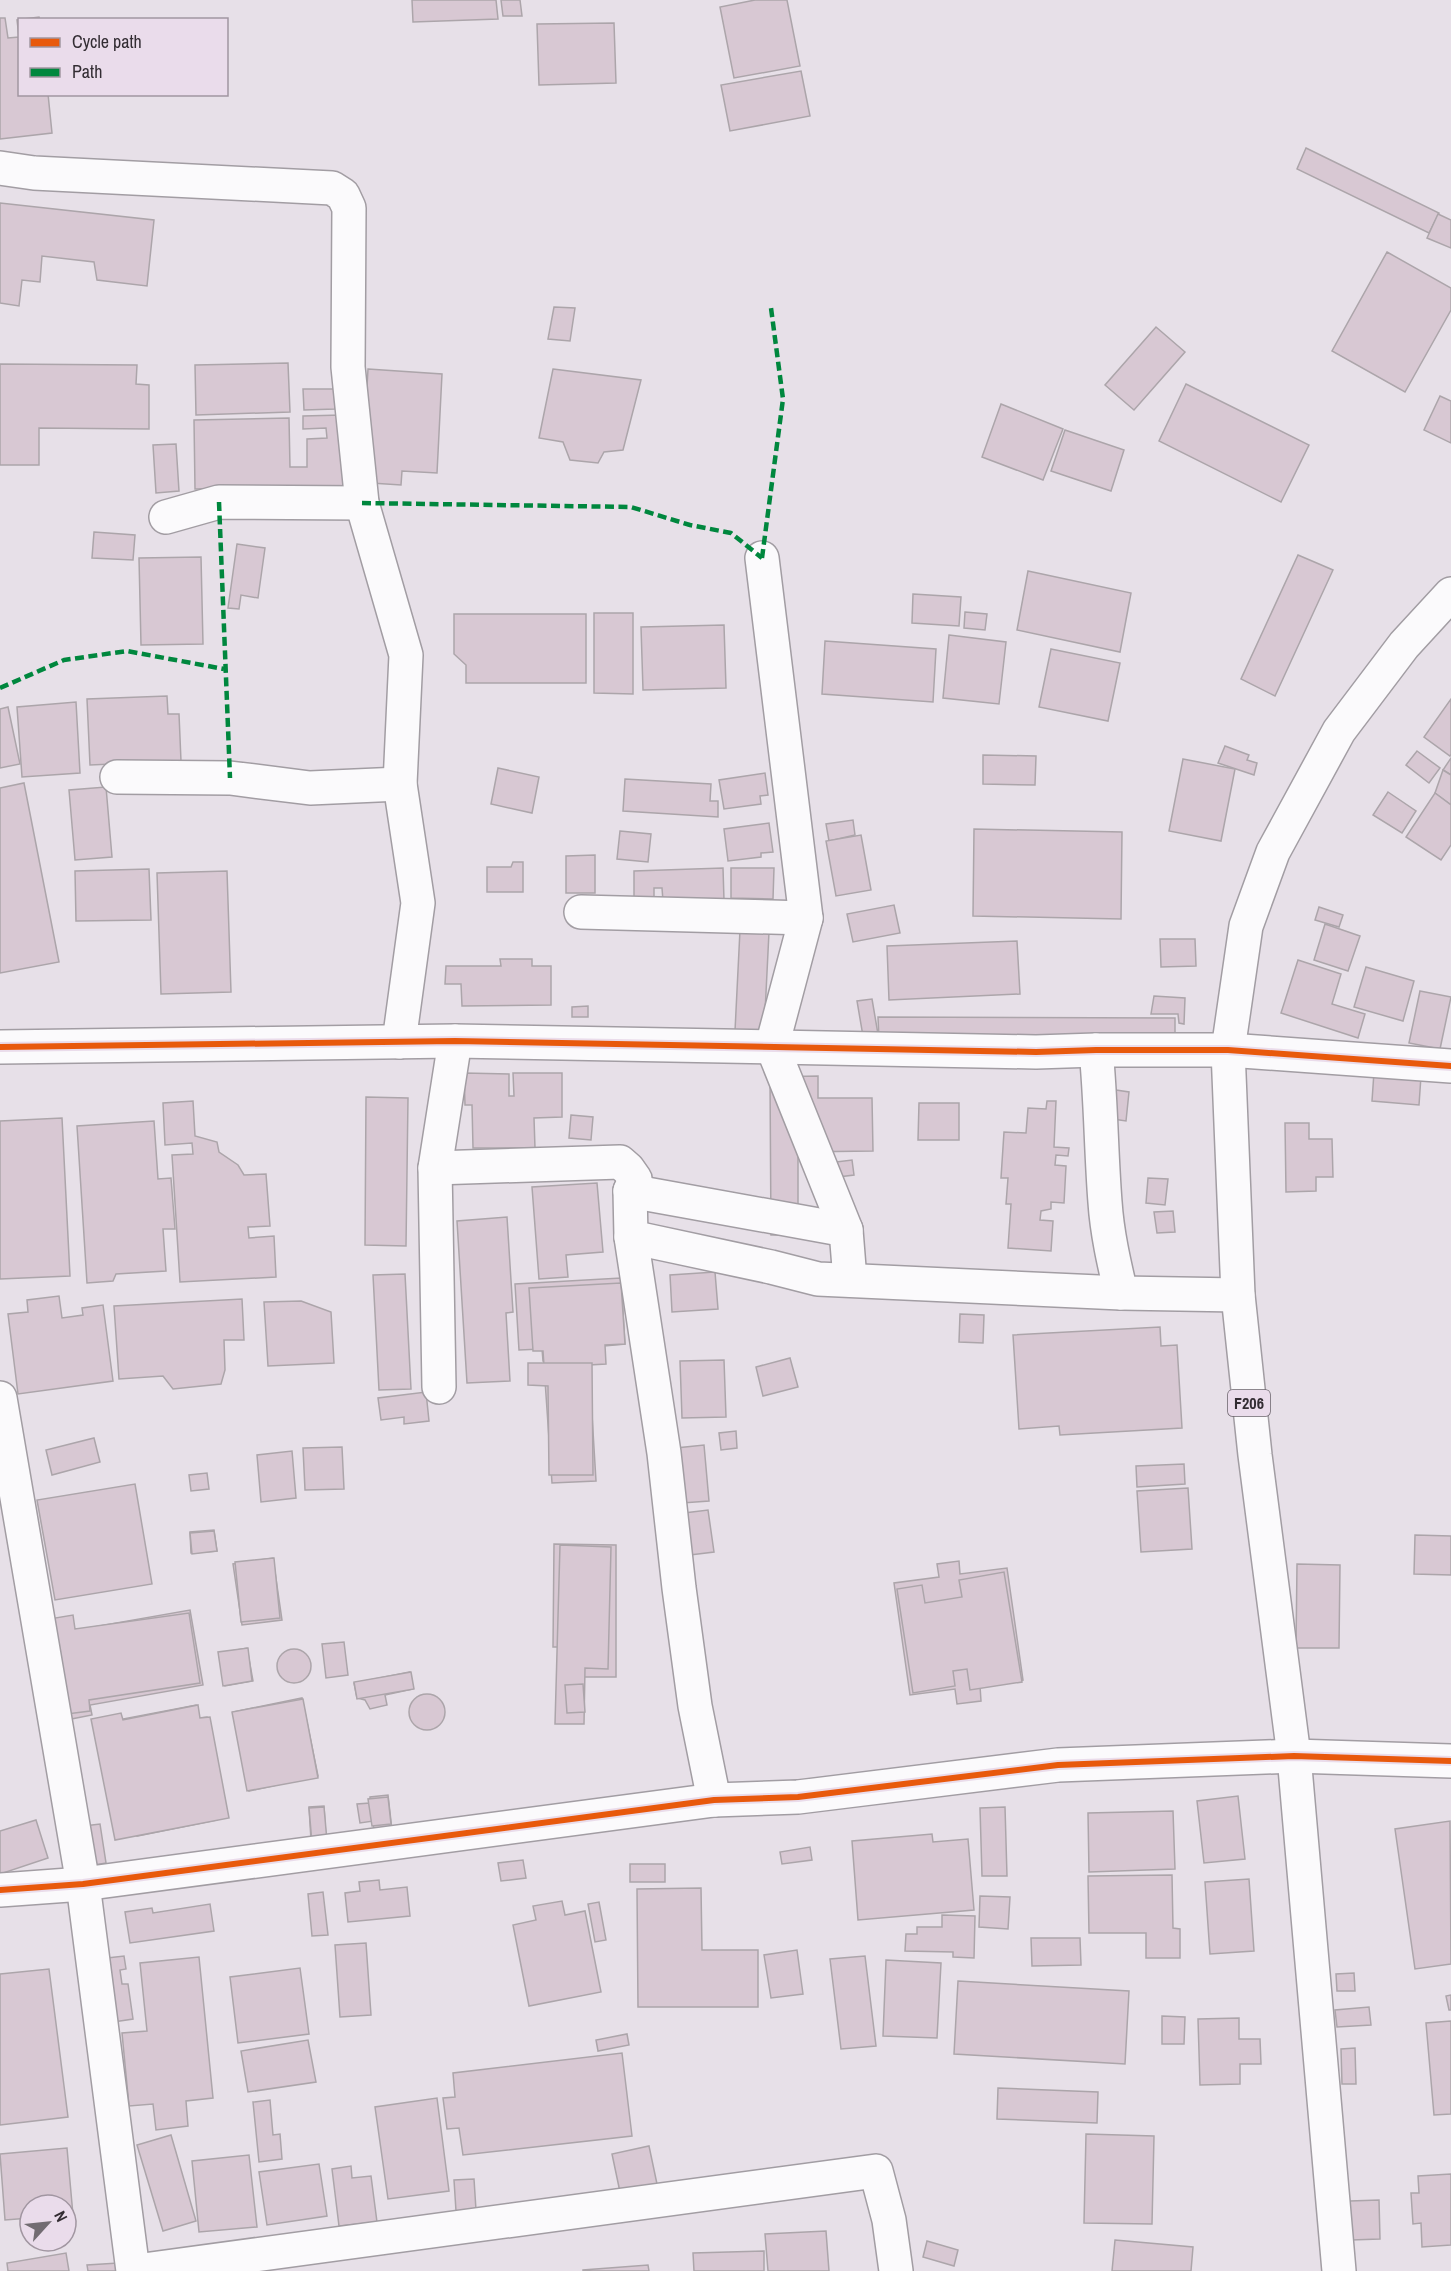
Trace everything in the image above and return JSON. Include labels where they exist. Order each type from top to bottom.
[{"type":"street","points":[[0,168],[34,173],[332,188],[343,195],[349,207],[348,367],[362,503],[406,655],[400,784],[418,903],[399,1042]]},
{"type":"street","points":[[166,517],[219,502],[362,503]]},
{"type":"street","points":[[762,558],[806,918],[772,1046],[846,1230],[850,1280]]},
{"type":"street","name":"F206","points":[[1339,2271],[1294,1756],[1255,1455],[1238,1295],[1228,1050],[1246,926],[1273,852],[1339,731],[1404,645],[1451,594]]},
{"type":"street","points":[[117,777],[230,778],[310,788],[400,784]]},
{"type":"street","points":[[581,912],[806,918]]},
{"type":"street","points":[[0,1047],[455,1041],[1036,1052],[1228,1050],[1451,1066]]},
{"type":"street","points":[[439,1387],[435,1168],[455,1041]]},
{"type":"street","points":[[1096,1050],[1101,1103],[1105,1202],[1110,1243],[1121,1293]]},
{"type":"street","points":[[435,1168],[620,1162],[635,1179],[630,1191],[632,1237],[664,1453],[695,1706],[714,1800]]},
{"type":"street","points":[[630,1191],[846,1230]]},
{"type":"street","points":[[632,1237],[818,1279],[1121,1293],[1238,1295]]},
{"type":"street","points":[[0,1398],[6,1477],[83,1884],[135,2271],[876,2171],[889,2220],[896,2271]]},
{"type":"street","points":[[0,1890],[83,1884],[714,1800],[798,1797],[1058,1765],[1294,1756],[1451,1761]]},
{"type":"building","points":[[412,0],[496,0],[498,19],[413,22]]},
{"type":"building","points":[[501,0],[520,0],[522,16],[503,16]]},
{"type":"building","points":[[755,0],[787,0],[800,66],[734,78],[720,7]]},
{"type":"building","points":[[0,18],[5,18],[8,38],[18,37],[18,96],[48,96],[52,133],[0,139]]},
{"type":"building","points":[[614,23],[616,83],[539,85],[537,24]]},
{"type":"building","points":[[801,71],[810,116],[730,131],[721,85]]},
{"type":"building","points":[[1306,148],[1439,213],[1429,233],[1297,169]]},
{"type":"building","points":[[0,203],[154,220],[147,286],[97,280],[94,262],[42,256],[40,282],[22,280],[19,306],[0,303]]},
{"type":"building","points":[[1438,214],[1451,220],[1451,248],[1427,238]]},
{"type":"building","points":[[1387,252],[1451,288],[1451,310],[1405,392],[1332,351]]},
{"type":"building","points":[[554,307],[575,308],[570,341],[548,339]]},
{"type":"building","points":[[1156,327],[1185,352],[1134,410],[1105,385]]},
{"type":"building","points":[[288,363],[290,412],[196,415],[195,365]]},
{"type":"building","points":[[0,364],[137,365],[136,384],[149,385],[149,429],[39,428],[39,465],[0,465]]},
{"type":"building","points":[[368,369],[442,374],[437,473],[402,471],[401,485],[371,483],[362,473]]},
{"type":"building","points":[[553,369],[641,380],[623,450],[604,452],[598,463],[570,460],[563,442],[539,438]]},
{"type":"building","points":[[1186,384],[1309,445],[1281,502],[1159,441]]},
{"type":"building","points":[[303,389],[334,389],[335,409],[304,410]]},
{"type":"building","points":[[1440,396],[1451,401],[1451,443],[1424,430]]},
{"type":"building","points":[[1001,404],[1063,429],[1043,480],[982,457]]},
{"type":"building","points":[[342,415],[344,486],[195,489],[194,420],[289,418],[290,467],[307,467],[307,439],[327,438],[326,428],[303,429],[303,416]]},
{"type":"building","points":[[1065,430],[1124,450],[1111,491],[1051,471]]},
{"type":"building","points":[[176,444],[179,491],[156,493],[153,445]]},
{"type":"building","points":[[94,532],[135,535],[133,560],[92,558]]},
{"type":"building","points":[[237,544],[265,548],[258,598],[241,595],[239,609],[228,608]]},
{"type":"building","points":[[1298,555],[1333,570],[1275,696],[1241,679]]},
{"type":"building","points":[[201,557],[203,644],[141,645],[139,558]]},
{"type":"building","points":[[1028,571],[1131,593],[1120,652],[1017,630]]},
{"type":"building","points":[[913,594],[961,597],[959,626],[912,623]]},
{"type":"building","points":[[965,612],[987,614],[985,630],[964,628]]},
{"type":"building","points":[[594,613],[633,613],[633,694],[594,693]]},
{"type":"building","points":[[454,614],[586,614],[586,683],[466,683],[466,665],[454,654]]},
{"type":"building","points":[[724,625],[726,688],[643,690],[641,627]]},
{"type":"building","points":[[949,635],[1006,642],[999,704],[943,698]]},
{"type":"building","points":[[825,641],[936,649],[933,702],[822,694]]},
{"type":"building","points":[[1051,649],[1120,663],[1108,721],[1039,707]]},
{"type":"building","points":[[167,696],[168,714],[179,714],[181,761],[90,765],[87,699]]},
{"type":"building","points":[[1451,699],[1451,754],[1450,756],[1424,737]]},
{"type":"building","points":[[76,702],[80,773],[22,777],[17,707]]},
{"type":"building","points":[[8,707],[20,764],[0,768],[0,709]]},
{"type":"building","points":[[1225,746],[1249,755],[1247,760],[1257,763],[1254,775],[1218,763]]},
{"type":"building","points":[[1417,751],[1440,768],[1429,783],[1406,765]]},
{"type":"building","points":[[983,755],[1036,756],[1035,785],[983,784]]},
{"type":"building","points":[[1451,758],[1451,775],[1443,770]]},
{"type":"building","points":[[1183,759],[1235,769],[1221,841],[1169,831]]},
{"type":"building","points":[[498,768],[539,777],[532,813],[491,804]]},
{"type":"building","points":[[1443,770],[1451,775],[1451,805],[1435,793]]},
{"type":"building","points":[[765,773],[768,795],[760,796],[761,804],[724,809],[719,780]]},
{"type":"building","points":[[625,779],[711,784],[710,801],[718,801],[718,817],[623,811]]},
{"type":"building","points":[[24,783],[59,962],[0,973],[0,788]]},
{"type":"building","points":[[106,787],[112,857],[75,860],[69,790]]},
{"type":"building","points":[[1388,792],[1416,811],[1402,833],[1373,815]]},
{"type":"building","points":[[1435,793],[1451,805],[1451,845],[1441,860],[1406,837]]},
{"type":"building","points":[[853,820],[855,835],[829,841],[826,824]]},
{"type":"building","points":[[769,823],[773,852],[761,853],[761,857],[728,861],[724,829]]},
{"type":"building","points":[[974,829],[1122,832],[1121,919],[973,916]]},
{"type":"building","points":[[620,831],[651,834],[648,862],[617,859]]},
{"type":"building","points":[[861,835],[871,890],[836,896],[826,841]]},
{"type":"building","points":[[595,855],[595,893],[566,893],[566,856]]},
{"type":"building","points":[[513,862],[523,862],[523,892],[487,892],[487,867],[511,867]]},
{"type":"building","points":[[723,868],[724,900],[663,901],[662,888],[654,888],[654,897],[634,898],[634,871]]},
{"type":"building","points":[[731,868],[774,868],[773,899],[731,898]]},
{"type":"building","points":[[149,869],[151,920],[76,921],[75,871]]},
{"type":"building","points":[[227,871],[231,992],[161,994],[157,873]]},
{"type":"building","points":[[894,905],[900,933],[853,942],[847,914]]},
{"type":"building","points":[[1319,907],[1343,915],[1339,927],[1315,920]]},
{"type":"building","points":[[1325,924],[1360,936],[1348,971],[1314,960]]},
{"type":"building","points":[[740,930],[769,932],[764,1033],[735,1031]]},
{"type":"building","points":[[1160,939],[1195,939],[1196,966],[1161,967]]},
{"type":"building","points":[[1017,941],[1020,994],[889,1000],[887,946]]},
{"type":"building","points":[[500,959],[532,959],[532,966],[551,966],[551,1005],[462,1006],[461,984],[445,984],[446,966],[501,966]]},
{"type":"building","points":[[1298,960],[1341,974],[1332,1004],[1365,1014],[1358,1038],[1281,1013]]},
{"type":"building","points":[[1366,967],[1414,981],[1403,1021],[1354,1007]]},
{"type":"building","points":[[1420,991],[1451,997],[1440,1049],[1409,1043]]},
{"type":"building","points":[[1154,996],[1185,998],[1184,1024],[1179,1023],[1178,1014],[1151,1014]]},
{"type":"building","points":[[872,999],[879,1040],[864,1042],[857,1001]]},
{"type":"building","points":[[588,1006],[588,1017],[572,1017],[572,1007]]},
{"type":"building","points":[[878,1017],[1175,1018],[1175,1041],[879,1040]]},
{"type":"building","points":[[1374,1072],[1421,1076],[1419,1105],[1372,1101]]},
{"type":"building","points":[[464,1073],[509,1074],[509,1096],[514,1096],[513,1073],[562,1073],[562,1117],[534,1118],[535,1148],[473,1148],[472,1105],[465,1105]]},
{"type":"building","points":[[818,1076],[818,1098],[872,1098],[873,1151],[798,1152],[798,1235],[771,1235],[770,1077]]},
{"type":"building","points":[[1116,1090],[1129,1092],[1126,1121],[1113,1119]]},
{"type":"building","points":[[366,1097],[408,1098],[406,1246],[365,1245]]},
{"type":"building","points":[[193,1101],[195,1136],[217,1142],[219,1152],[238,1165],[244,1175],[266,1174],[270,1226],[248,1227],[249,1238],[274,1236],[276,1277],[180,1282],[172,1155],[193,1154],[192,1143],[165,1145],[163,1103]]},
{"type":"building","points":[[1047,1101],[1056,1101],[1054,1147],[1069,1148],[1068,1156],[1056,1155],[1055,1165],[1066,1166],[1064,1203],[1051,1202],[1051,1209],[1041,1211],[1040,1220],[1053,1221],[1051,1251],[1008,1248],[1011,1204],[1006,1204],[1008,1178],[1001,1178],[1004,1132],[1026,1133],[1028,1108],[1046,1109]]},
{"type":"building","points":[[919,1103],[959,1103],[959,1140],[918,1140]]},
{"type":"building","points":[[571,1115],[593,1117],[591,1140],[569,1138]]},
{"type":"building","points":[[62,1118],[70,1276],[0,1279],[0,1121]]},
{"type":"building","points":[[154,1121],[158,1179],[171,1178],[175,1229],[163,1229],[166,1271],[116,1274],[113,1281],[87,1283],[77,1126]]},
{"type":"building","points":[[1285,1123],[1309,1123],[1309,1139],[1332,1139],[1333,1177],[1316,1177],[1316,1191],[1286,1192]]},
{"type":"building","points":[[852,1160],[854,1175],[814,1180],[812,1165]]},
{"type":"building","points":[[1148,1178],[1168,1179],[1165,1205],[1146,1203]]},
{"type":"building","points":[[597,1183],[603,1252],[566,1255],[568,1277],[539,1279],[532,1187]]},
{"type":"building","points":[[1173,1211],[1175,1232],[1157,1233],[1154,1212]]},
{"type":"building","points":[[507,1217],[513,1312],[506,1313],[510,1381],[467,1383],[457,1221]]},
{"type":"building","points":[[715,1272],[718,1309],[672,1312],[670,1275]]},
{"type":"building","points":[[405,1274],[411,1389],[379,1390],[373,1275]]},
{"type":"building","points":[[621,1278],[625,1344],[604,1346],[604,1358],[543,1361],[542,1349],[519,1350],[515,1284]]},
{"type":"building","points":[[621,1283],[625,1344],[605,1345],[606,1364],[589,1365],[596,1481],[552,1483],[543,1351],[533,1351],[529,1288]]},
{"type":"building","points":[[59,1296],[62,1318],[83,1315],[82,1308],[103,1305],[113,1381],[18,1394],[8,1314],[28,1312],[27,1300]]},
{"type":"building","points":[[242,1299],[244,1340],[224,1340],[225,1370],[221,1384],[173,1389],[163,1376],[119,1379],[114,1306]]},
{"type":"building","points":[[301,1301],[331,1312],[334,1363],[268,1366],[264,1302]]},
{"type":"building","points":[[960,1314],[984,1315],[983,1343],[959,1342]]},
{"type":"building","points":[[1160,1327],[1161,1346],[1177,1345],[1182,1428],[1060,1435],[1059,1426],[1019,1429],[1013,1335]]},
{"type":"building","points":[[790,1358],[798,1387],[763,1396],[756,1367]]},
{"type":"building","points":[[724,1360],[726,1417],[682,1418],[680,1361]]},
{"type":"building","points":[[528,1363],[592,1363],[593,1475],[549,1475],[548,1386],[528,1385]]},
{"type":"building","points":[[426,1392],[429,1421],[404,1424],[404,1417],[381,1420],[378,1398]]},
{"type":"building","points":[[736,1431],[737,1448],[721,1450],[719,1433]]},
{"type":"building","points":[[94,1438],[100,1462],[52,1475],[46,1450]]},
{"type":"building","points":[[704,1445],[709,1501],[682,1503],[676,1448]]},
{"type":"building","points":[[342,1447],[344,1489],[305,1490],[303,1448]]},
{"type":"building","points":[[292,1451],[296,1498],[261,1502],[257,1455]]},
{"type":"building","points":[[1184,1464],[1185,1484],[1137,1487],[1136,1466]]},
{"type":"building","points":[[207,1473],[209,1489],[191,1491],[189,1475]]},
{"type":"building","points":[[135,1484],[152,1584],[55,1600],[37,1500]]},
{"type":"building","points":[[1188,1488],[1192,1549],[1141,1552],[1137,1491]]},
{"type":"building","points":[[708,1510],[714,1552],[682,1556],[676,1514]]},
{"type":"building","points":[[214,1530],[217,1551],[191,1553],[190,1532]]},
{"type":"building","points":[[214,1531],[217,1551],[192,1554],[190,1533]]},
{"type":"building","points":[[1415,1535],[1451,1536],[1451,1575],[1414,1574]]},
{"type":"building","points":[[554,1544],[616,1545],[616,1677],[571,1677],[571,1647],[553,1647]]},
{"type":"building","points":[[560,1545],[611,1547],[608,1669],[585,1668],[584,1724],[555,1724]]},
{"type":"building","points":[[273,1558],[282,1620],[242,1625],[233,1564]]},
{"type":"building","points":[[274,1558],[280,1618],[241,1622],[235,1562]]},
{"type":"building","points":[[959,1561],[960,1574],[1007,1568],[1023,1680],[980,1686],[981,1701],[957,1704],[955,1689],[910,1695],[894,1583],[939,1577],[937,1564]]},
{"type":"building","points":[[1297,1564],[1340,1565],[1339,1648],[1296,1648]]},
{"type":"building","points":[[1004,1572],[1022,1682],[970,1690],[967,1669],[953,1671],[955,1686],[913,1693],[897,1589],[922,1585],[925,1603],[962,1597],[959,1580]]},
{"type":"building","points":[[190,1610],[203,1685],[90,1705],[92,1715],[66,1720],[50,1625],[69,1622],[71,1631]]},
{"type":"building","points":[[189,1613],[200,1683],[89,1700],[90,1711],[67,1714],[49,1619],[73,1615],[75,1629]]},
{"type":"building","points":[[344,1642],[348,1675],[326,1678],[322,1644]]},
{"type":"building","points":[[247,1648],[253,1681],[225,1686],[219,1653]]},
{"type":"building","points":[[248,1648],[252,1681],[223,1686],[218,1652]]},
{"type":"building","points":[[294,1649],[306,1654],[311,1666],[306,1678],[294,1683],[282,1678],[277,1666],[282,1654]]},
{"type":"building","points":[[410,1672],[413,1689],[385,1695],[387,1705],[370,1709],[365,1700],[357,1698],[354,1683]]},
{"type":"building","points":[[411,1672],[414,1689],[357,1699],[354,1682]]},
{"type":"building","points":[[583,1684],[585,1712],[567,1713],[565,1685]]},
{"type":"building","points":[[427,1694],[440,1699],[445,1712],[440,1725],[427,1730],[414,1725],[409,1712],[414,1699]]},
{"type":"building","points":[[302,1698],[318,1776],[249,1791],[233,1712]]},
{"type":"building","points":[[303,1699],[318,1778],[247,1791],[232,1712]]},
{"type":"building","points":[[196,1705],[199,1718],[207,1717],[226,1813],[216,1815],[217,1820],[137,1836],[135,1828],[119,1831],[100,1738],[110,1735],[107,1722]]},
{"type":"building","points":[[198,1705],[200,1718],[210,1717],[229,1818],[115,1840],[91,1719],[121,1713],[123,1720]]},
{"type":"building","points":[[388,1795],[392,1830],[374,1832],[373,1821],[360,1823],[357,1804],[370,1803],[370,1797]]},
{"type":"building","points":[[1238,1796],[1245,1859],[1204,1863],[1197,1801]]},
{"type":"building","points":[[388,1797],[391,1824],[372,1826],[368,1799]]},
{"type":"building","points":[[324,1806],[326,1839],[311,1840],[309,1807]]},
{"type":"building","points":[[324,1807],[327,1841],[312,1843],[309,1808]]},
{"type":"building","points":[[1005,1807],[1007,1876],[982,1876],[980,1808]]},
{"type":"building","points":[[1173,1811],[1175,1869],[1089,1872],[1088,1813]]},
{"type":"building","points":[[36,1820],[48,1858],[0,1874],[0,1831]]},
{"type":"building","points":[[1450,1821],[1451,1964],[1415,1969],[1395,1829]]},
{"type":"building","points":[[100,1824],[106,1863],[89,1866],[84,1826]]},
{"type":"building","points":[[932,1834],[933,1842],[968,1839],[974,1910],[858,1920],[852,1841]]},
{"type":"building","points":[[810,1847],[812,1860],[782,1864],[780,1852]]},
{"type":"building","points":[[523,1860],[526,1878],[501,1881],[498,1863]]},
{"type":"building","points":[[630,1864],[665,1864],[665,1882],[630,1882]]},
{"type":"building","points":[[1172,1875],[1173,1928],[1180,1929],[1180,1958],[1146,1958],[1146,1933],[1089,1933],[1088,1876]]},
{"type":"building","points":[[1249,1879],[1254,1951],[1210,1954],[1205,1882]]},
{"type":"building","points":[[379,1880],[380,1890],[407,1887],[410,1916],[348,1922],[345,1893],[360,1891],[359,1882]]},
{"type":"building","points":[[701,1888],[702,1950],[758,1950],[758,2007],[638,2007],[637,1889]]},
{"type":"building","points":[[323,1892],[328,1935],[312,1936],[308,1894]]},
{"type":"building","points":[[980,1896],[1010,1897],[1008,1929],[979,1927]]},
{"type":"building","points":[[562,1901],[565,1915],[585,1911],[601,1992],[529,2006],[513,1925],[536,1920],[533,1906]]},
{"type":"building","points":[[599,1902],[606,1940],[595,1942],[588,1904]]},
{"type":"building","points":[[210,1904],[214,1931],[130,1943],[125,1912],[152,1908],[153,1913]]},
{"type":"building","points":[[942,1915],[975,1916],[974,1958],[953,1957],[953,1952],[905,1951],[906,1934],[917,1934],[917,1927],[942,1927]]},
{"type":"building","points":[[1031,1938],[1080,1938],[1081,1965],[1032,1966]]},
{"type":"building","points":[[366,1943],[371,2015],[340,2017],[335,1945]]},
{"type":"building","points":[[797,1950],[803,1994],[771,1998],[764,1955]]},
{"type":"building","points":[[124,1956],[126,1969],[120,1970],[122,1984],[128,1984],[133,2019],[107,2023],[99,1959]]},
{"type":"building","points":[[865,1956],[876,2046],[841,2049],[830,1959]]},
{"type":"building","points":[[199,1957],[213,2098],[186,2101],[188,2126],[156,2130],[153,2104],[129,2106],[122,2033],[147,2031],[140,1963]]},
{"type":"building","points":[[886,1960],[941,1963],[937,2038],[883,2036]]},
{"type":"building","points":[[300,1968],[309,2034],[238,2043],[230,1977]]},
{"type":"building","points":[[49,1969],[68,2117],[0,2125],[0,1974]]},
{"type":"building","points":[[1354,1973],[1355,1991],[1337,1991],[1336,1974]]},
{"type":"building","points":[[958,1981],[1129,1991],[1125,2064],[954,2054]]},
{"type":"building","points":[[1451,1995],[1451,2010],[1449,2010],[1446,1996]]},
{"type":"building","points":[[1369,2007],[1371,2025],[1337,2027],[1335,2010]]},
{"type":"building","points":[[1162,2016],[1185,2017],[1184,2044],[1162,2044]]},
{"type":"building","points":[[1239,2018],[1239,2039],[1260,2039],[1261,2064],[1240,2064],[1240,2084],[1200,2085],[1198,2019]]},
{"type":"building","points":[[1451,2021],[1451,2114],[1434,2115],[1426,2023]]},
{"type":"building","points":[[627,2034],[629,2045],[598,2051],[596,2040]]},
{"type":"building","points":[[308,2040],[316,2082],[248,2092],[241,2051]]},
{"type":"building","points":[[1355,2048],[1356,2084],[1342,2084],[1341,2049]]},
{"type":"building","points":[[622,2053],[632,2136],[463,2155],[459,2128],[447,2129],[443,2098],[455,2097],[453,2073]]},
{"type":"building","points":[[998,2088],[1098,2092],[1097,2123],[997,2119]]},
{"type":"building","points":[[437,2098],[449,2191],[388,2199],[375,2107]]},
{"type":"building","points":[[270,2100],[273,2135],[280,2134],[282,2159],[259,2162],[253,2102]]},
{"type":"building","points":[[1086,2134],[1154,2136],[1152,2224],[1084,2223]]},
{"type":"building","points":[[171,2135],[196,2221],[163,2231],[137,2145]]},
{"type":"building","points":[[649,2146],[657,2184],[620,2192],[612,2154]]},
{"type":"building","points":[[67,2148],[71,2193],[18,2193],[18,2219],[5,2220],[0,2154]]},
{"type":"building","points":[[249,2155],[257,2227],[199,2232],[192,2161]]},
{"type":"building","points":[[319,2164],[327,2216],[267,2225],[259,2172]]},
{"type":"building","points":[[351,2166],[352,2178],[371,2176],[377,2222],[339,2226],[332,2169]]},
{"type":"building","points":[[1451,2174],[1451,2245],[1422,2247],[1421,2223],[1413,2224],[1411,2193],[1419,2193],[1418,2176]]},
{"type":"building","points":[[474,2179],[476,2210],[456,2211],[454,2180]]},
{"type":"building","points":[[1379,2200],[1380,2239],[1351,2240],[1350,2201]]},
{"type":"building","points":[[826,2231],[829,2271],[768,2271],[765,2234]]},
{"type":"building","points":[[1115,2240],[1193,2247],[1191,2271],[1112,2271]]},
{"type":"building","points":[[927,2241],[958,2250],[954,2266],[923,2257]]},
{"type":"building","points":[[764,2251],[764,2271],[694,2271],[693,2253]]},
{"type":"building","points":[[66,2253],[69,2271],[8,2271],[7,2263]]},
{"type":"building","points":[[118,2263],[118,2271],[88,2271],[87,2265]]},
{"type":"building","points":[[648,2265],[649,2271],[583,2271],[583,2270]]},
{"type":"marked path","points":[[762,558],[783,399],[771,308]]},
{"type":"marked path","points":[[219,502],[230,778]]},
{"type":"marked path","points":[[362,503],[631,507],[690,525],[731,533],[762,558]]},
{"type":"marked path","points":[[0,688],[64,660],[127,651],[224,669]]},
{"type":"cycle path","points":[[0,1047],[455,1041],[1036,1052],[1228,1050],[1451,1066]]},
{"type":"cycle path","points":[[0,1890],[83,1884],[714,1800],[798,1797],[1058,1765],[1294,1756],[1451,1761]]}]
